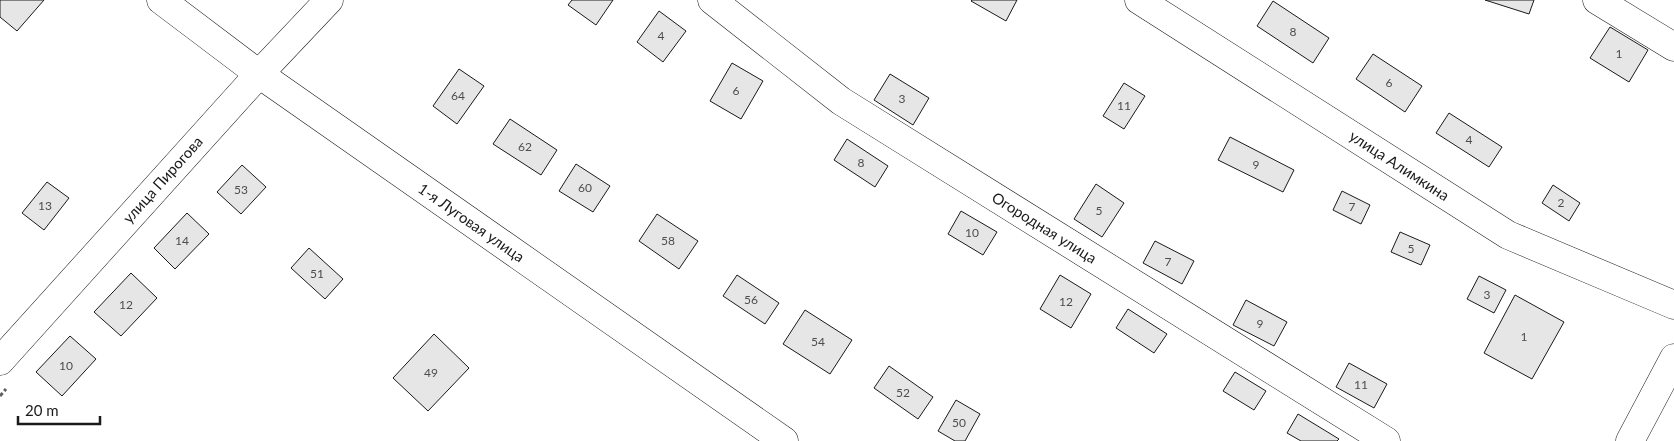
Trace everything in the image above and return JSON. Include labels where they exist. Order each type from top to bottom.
[{"type":"street","name":"1-я Луговая улица","points":[[161,0],[258,74],[784,441]]},
{"type":"street","name":"улица Пирогова","points":[[0,362],[258,74],[329,0]]},
{"type":"street","name":"Огородная улица","points":[[712,0],[841,101],[1386,441]]},
{"type":"street","name":"улица Алимкина","points":[[1140,0],[1508,235],[1674,305]]},
{"type":"street","points":[[1597,0],[1674,47]]},
{"type":"street","points":[[1630,441],[1674,358]]},
{"type":"building","points":[[0,0],[44,0],[17,31],[0,17]]},
{"type":"building","points":[[572,0],[613,0],[596,25],[568,5]]},
{"type":"building","points":[[972,0],[1017,0],[1006,21]]},
{"type":"building","points":[[1485,0],[1534,0],[1529,14]]},
{"type":"building","points":[[1273,1],[1329,38],[1313,63],[1257,26]]},
{"type":"building","points":[[659,11],[686,31],[663,62],[637,42]]},
{"type":"building","points":[[1610,27],[1648,50],[1629,82],[1590,58]]},
{"type":"building","points":[[1373,54],[1422,86],[1405,112],[1356,79]]},
{"type":"building","points":[[732,63],[763,81],[741,119],[710,101]]},
{"type":"building","points":[[459,69],[484,86],[457,124],[433,106]]},
{"type":"building","points":[[890,74],[929,98],[913,125],[874,100]]},
{"type":"building","points":[[1124,83],[1145,96],[1124,129],[1103,116]]},
{"type":"building","points":[[1449,113],[1502,147],[1489,167],[1436,133]]},
{"type":"building","points":[[510,119],[557,150],[541,175],[493,144]]},
{"type":"building","points":[[1230,137],[1294,170],[1283,192],[1218,160]]},
{"type":"building","points":[[847,139],[888,166],[875,187],[834,160]]},
{"type":"building","points":[[576,164],[610,186],[593,212],[559,191]]},
{"type":"building","points":[[242,165],[266,187],[241,214],[217,192]]},
{"type":"building","points":[[47,182],[69,198],[44,230],[22,213]]},
{"type":"building","points":[[1096,184],[1124,203],[1102,237],[1074,219]]},
{"type":"building","points":[[1553,185],[1580,203],[1569,221],[1542,203]]},
{"type":"building","points":[[1342,191],[1370,205],[1361,224],[1333,210]]},
{"type":"building","points":[[961,211],[997,232],[983,255],[948,234]]},
{"type":"building","points":[[187,213],[209,234],[175,269],[154,248]]},
{"type":"building","points":[[657,214],[698,241],[679,269],[639,241]]},
{"type":"building","points":[[1400,232],[1430,245],[1421,265],[1391,252]]},
{"type":"building","points":[[1155,241],[1194,261],[1182,284],[1143,263]]},
{"type":"building","points":[[309,248],[343,279],[325,299],[291,268]]},
{"type":"building","points":[[131,273],[157,298],[121,336],[94,312]]},
{"type":"building","points":[[737,275],[779,303],[765,324],[723,296]]},
{"type":"building","points":[[1060,275],[1091,294],[1071,328],[1040,309]]},
{"type":"building","points":[[1479,276],[1506,290],[1494,313],[1467,299]]},
{"type":"building","points":[[1515,295],[1564,322],[1532,379],[1484,353]]},
{"type":"building","points":[[1246,300],[1287,322],[1274,346],[1233,325]]},
{"type":"building","points":[[1128,309],[1167,334],[1154,353],[1116,328]]},
{"type":"building","points":[[805,310],[852,340],[830,374],[783,344]]},
{"type":"building","points":[[434,334],[469,368],[428,411],[393,378]]},
{"type":"building","points":[[70,336],[96,359],[62,396],[36,372]]},
{"type":"building","points":[[1349,363],[1387,384],[1374,408],[1336,387]]},
{"type":"building","points":[[889,366],[933,397],[918,419],[874,388]]},
{"type":"building","points":[[1235,372],[1266,391],[1254,410],[1223,391]]},
{"type":"building","points":[[956,400],[980,414],[965,441],[955,441],[938,431]]},
{"type":"building","points":[[1298,414],[1339,439],[1337,441],[1301,441],[1287,433]]}]
